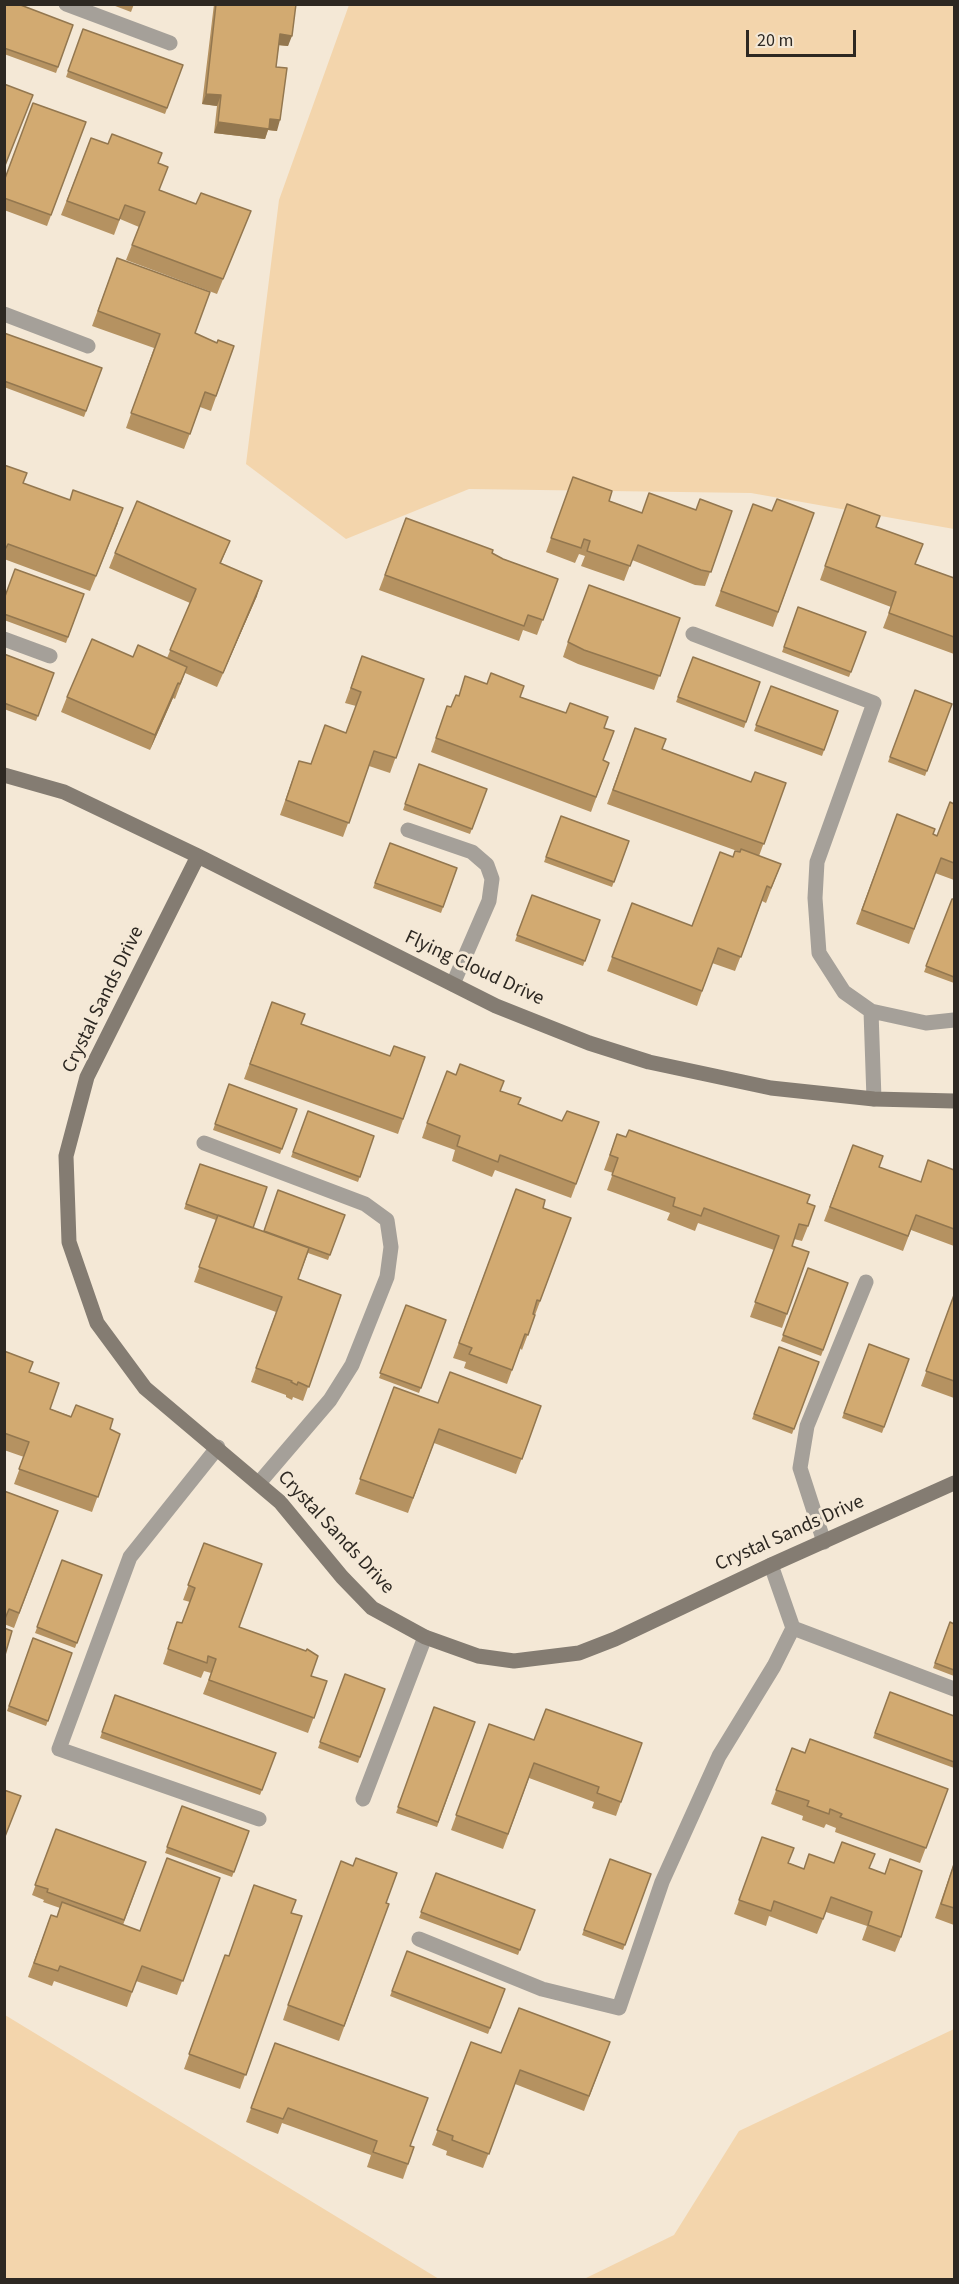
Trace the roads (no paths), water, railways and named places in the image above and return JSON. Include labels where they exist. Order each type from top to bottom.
[{"type":"street","name":"Flying Cloud Drive","points":[[4,775],[64,792],[198,856],[496,1006],[590,1043],[649,1062],[771,1088],[874,1099],[954,1101]]},
{"type":"street","name":"Crystal Sands Drive","points":[[198,856],[87,1077],[66,1156],[69,1242],[97,1323],[145,1388],[280,1502],[342,1577],[372,1608],[425,1636],[478,1656],[514,1661],[579,1653],[615,1639],[771,1565],[954,1483]]},
{"type":"lane","points":[[66,4],[170,43]]},
{"type":"lane","points":[[4,314],[88,346]]},
{"type":"lane","points":[[693,634],[874,703],[817,862],[815,898],[819,953],[844,992],[871,1011],[926,1023],[954,1020]]},
{"type":"lane","points":[[4,639],[50,656]]},
{"type":"lane","points":[[408,830],[472,852],[487,865],[492,879],[489,901],[453,984]]},
{"type":"lane","points":[[871,1011],[874,1099]]},
{"type":"lane","points":[[204,1143],[365,1204],[387,1220],[391,1246],[387,1277],[352,1365],[330,1400],[259,1483]]},
{"type":"lane","points":[[824,1542],[800,1468],[807,1426],[866,1282]]},
{"type":"lane","points":[[218,1448],[129,1557],[59,1749],[259,1819]]},
{"type":"lane","points":[[419,1939],[542,1989],[619,2008],[662,1881],[715,1767],[793,1628],[771,1565]]},
{"type":"lane","points":[[793,1628],[954,1689]]},
{"type":"lane","points":[[363,1799],[425,1636]]}]
